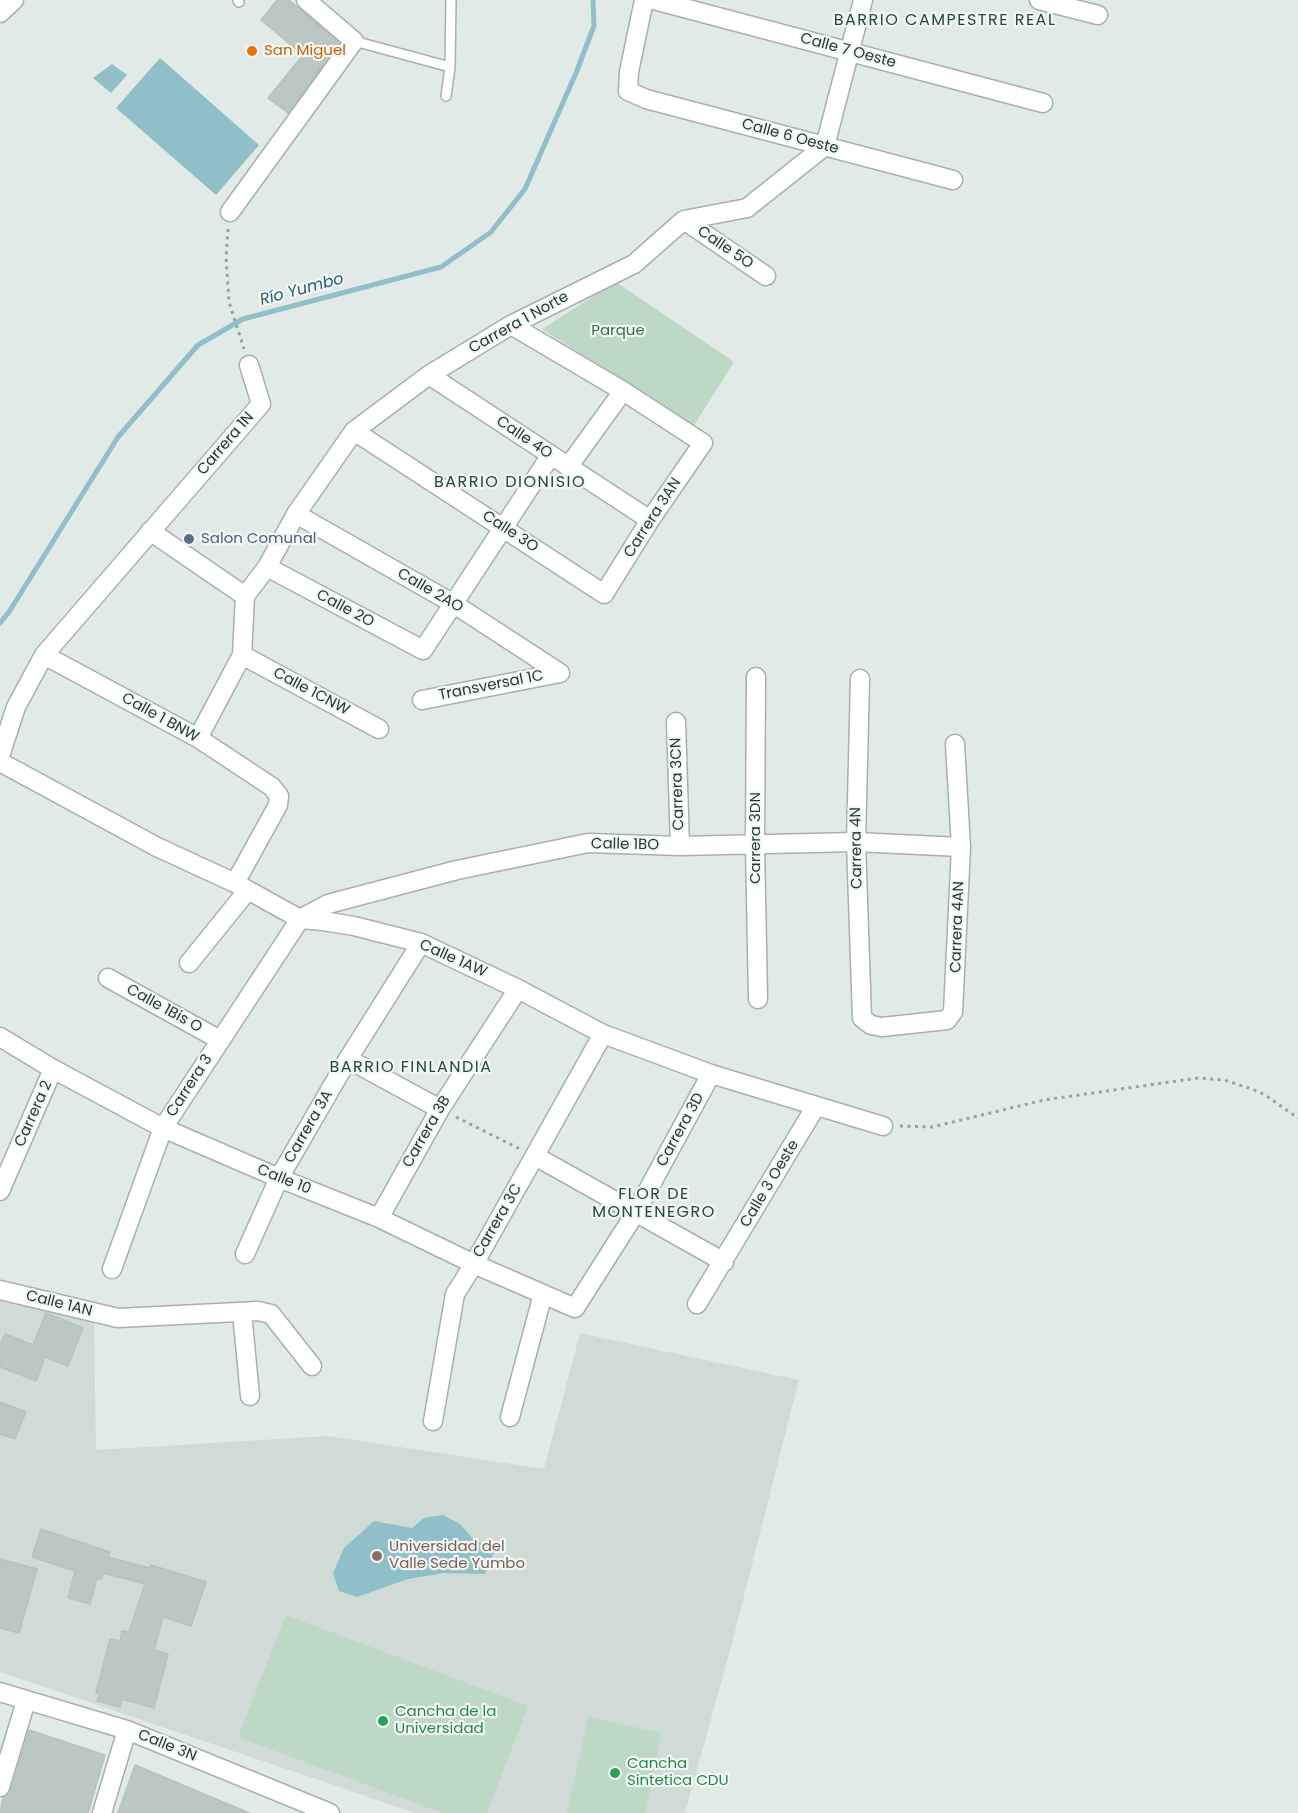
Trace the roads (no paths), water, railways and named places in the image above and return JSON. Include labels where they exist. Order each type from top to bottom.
[{"type":"street","points":[[0,13],[14,0]]},
{"type":"street","points":[[230,212],[354,41],[306,0]]},
{"type":"street","name":"Calle 6 Oeste","points":[[644,0],[628,72],[628,91],[646,99],[953,180]]},
{"type":"street","name":"Calle 7 Oeste","points":[[654,0],[1043,103]]},
{"type":"street","points":[[684,220],[747,208],[825,146],[863,0]]},
{"type":"street","points":[[1039,0],[1098,15]]},
{"type":"street","name":"Calle 5O","points":[[684,220],[766,276]]},
{"type":"street","name":"Carrera 1 Norte","points":[[245,596],[267,567],[296,514],[354,431],[429,375],[511,325],[634,264],[684,220]]},
{"type":"street","points":[[511,325],[623,391],[568,467]]},
{"type":"street","name":"Carrera 1N","points":[[0,756],[16,707],[44,656],[261,404],[249,365]]},
{"type":"street","name":"Calle 4O","points":[[429,375],[650,520]]},
{"type":"street","name":"Carrera 3AN","points":[[604,594],[650,520],[703,443],[623,391]]},
{"type":"street","name":"Calle 3O","points":[[354,431],[604,594]]},
{"type":"street","points":[[454,604],[551,455]]},
{"type":"street","name":"Calle 2AO","points":[[296,514],[454,604],[560,673]]},
{"type":"street","points":[[150,531],[245,596],[242,655],[198,738]]},
{"type":"street","name":"Calle 2O","points":[[267,567],[423,650],[454,604]]},
{"type":"street","name":"Calle 1CNW","points":[[242,655],[380,729]]},
{"type":"street","name":"Calle 1 BNW","points":[[44,656],[198,738],[272,787],[279,796],[278,805],[242,887]]},
{"type":"street","name":"Transversal 1C","points":[[422,700],[560,673]]},
{"type":"street","name":"Carrera 3DN","points":[[756,677],[755,845],[758,999]]},
{"type":"street","name":"Carrera 4N","points":[[860,679],[856,843],[862,1018]]},
{"type":"street","name":"Carrera 3CN","points":[[676,722],[680,846]]},
{"type":"street","name":"Carrera 4AN","points":[[862,1018],[871,1025],[882,1027],[947,1020],[953,1012],[961,847],[955,744]]},
{"type":"street","name":"Calle 1AW","points":[[0,762],[157,847],[242,887],[300,919],[354,926],[421,943],[518,989],[603,1034],[711,1074],[883,1126]]},
{"type":"street","name":"Calle 1BO","points":[[300,919],[328,904],[457,870],[588,843],[680,846],[856,843],[961,847]]},
{"type":"street","points":[[189,963],[242,887]]},
{"type":"street","name":"Carrera 3","points":[[112,1269],[163,1128],[300,919]]},
{"type":"street","name":"Carrera 3A","points":[[245,1254],[279,1178],[348,1059],[421,943]]},
{"type":"street","name":"Calle 1Bis O","points":[[108,978],[220,1040]]},
{"type":"street","name":"Carrera 3B","points":[[379,1218],[440,1109],[518,989]]},
{"type":"street","name":"Carrera 3C","points":[[433,1421],[455,1294],[603,1034]]},
{"type":"street","name":"Calle 10","points":[[0,1037],[53,1070],[163,1128],[379,1218],[474,1264],[575,1308]]},
{"type":"street","points":[[348,1059],[440,1109]]},
{"type":"street","name":"Carrera 2","points":[[0,1191],[53,1070]]},
{"type":"street","name":"Carrera 3D","points":[[575,1308],[636,1212],[711,1074]]},
{"type":"street","name":"Calle 3 Oeste","points":[[724,1262],[816,1106]]},
{"type":"street","points":[[535,1156],[724,1262],[697,1304]]},
{"type":"street","points":[[510,1417],[543,1294]]},
{"type":"street","name":"Calle 1AN","points":[[2,1296],[118,1318],[258,1311],[271,1314],[312,1366]]},
{"type":"street","points":[[242,1312],[250,1396]]},
{"type":"street","name":"Calle 3N","points":[[0,1692],[127,1730],[330,1813]]},
{"type":"street","points":[[0,1787],[26,1701]]},
{"type":"street","points":[[102,1813],[127,1730]]},
{"type":"lane","points":[[446,96],[450,67],[451,0]]},
{"type":"lane","points":[[354,41],[450,67]]},
{"type":"water","points":[[160,58],[259,145],[216,195],[116,108]]},
{"type":"water","points":[[112,64],[127,75],[111,93],[93,78]]},
{"type":"water","points":[[443,1515],[460,1524],[473,1539],[495,1550],[485,1574],[444,1573],[408,1579],[357,1597],[339,1591],[333,1573],[344,1548],[374,1521],[412,1528],[424,1518]]},
{"type":"waterway","name":"Río Yumbo","points":[[0,623],[118,437],[198,345],[243,319],[441,267],[491,232],[525,189],[594,26],[593,0]]},
{"type":"place","name":"San Miguel","points":[[252,51]]},
{"type":"place","name":"Salon Comunal","points":[[189,539]]},
{"type":"place","name":"Universidad del Valle Sede Yumbo","points":[[377,1556]]},
{"type":"place","name":"Cancha de la Universidad","points":[[383,1721]]},
{"type":"place","name":"Cancha Sintetica CDU","points":[[615,1773]]},
{"type":"district","name":"BARRIO CAMPESTRE REAL","points":[[945,21]]},
{"type":"district","name":"BARRIO DIONISIO","points":[[510,483]]},
{"type":"district","name":"BARRIO FINLANDIA","points":[[411,1068]]},
{"type":"district","name":"FLOR DE MONTENEGRO","points":[[654,1204]]},
{"type":"park label","name":"Parque","points":[[618,331]]}]
